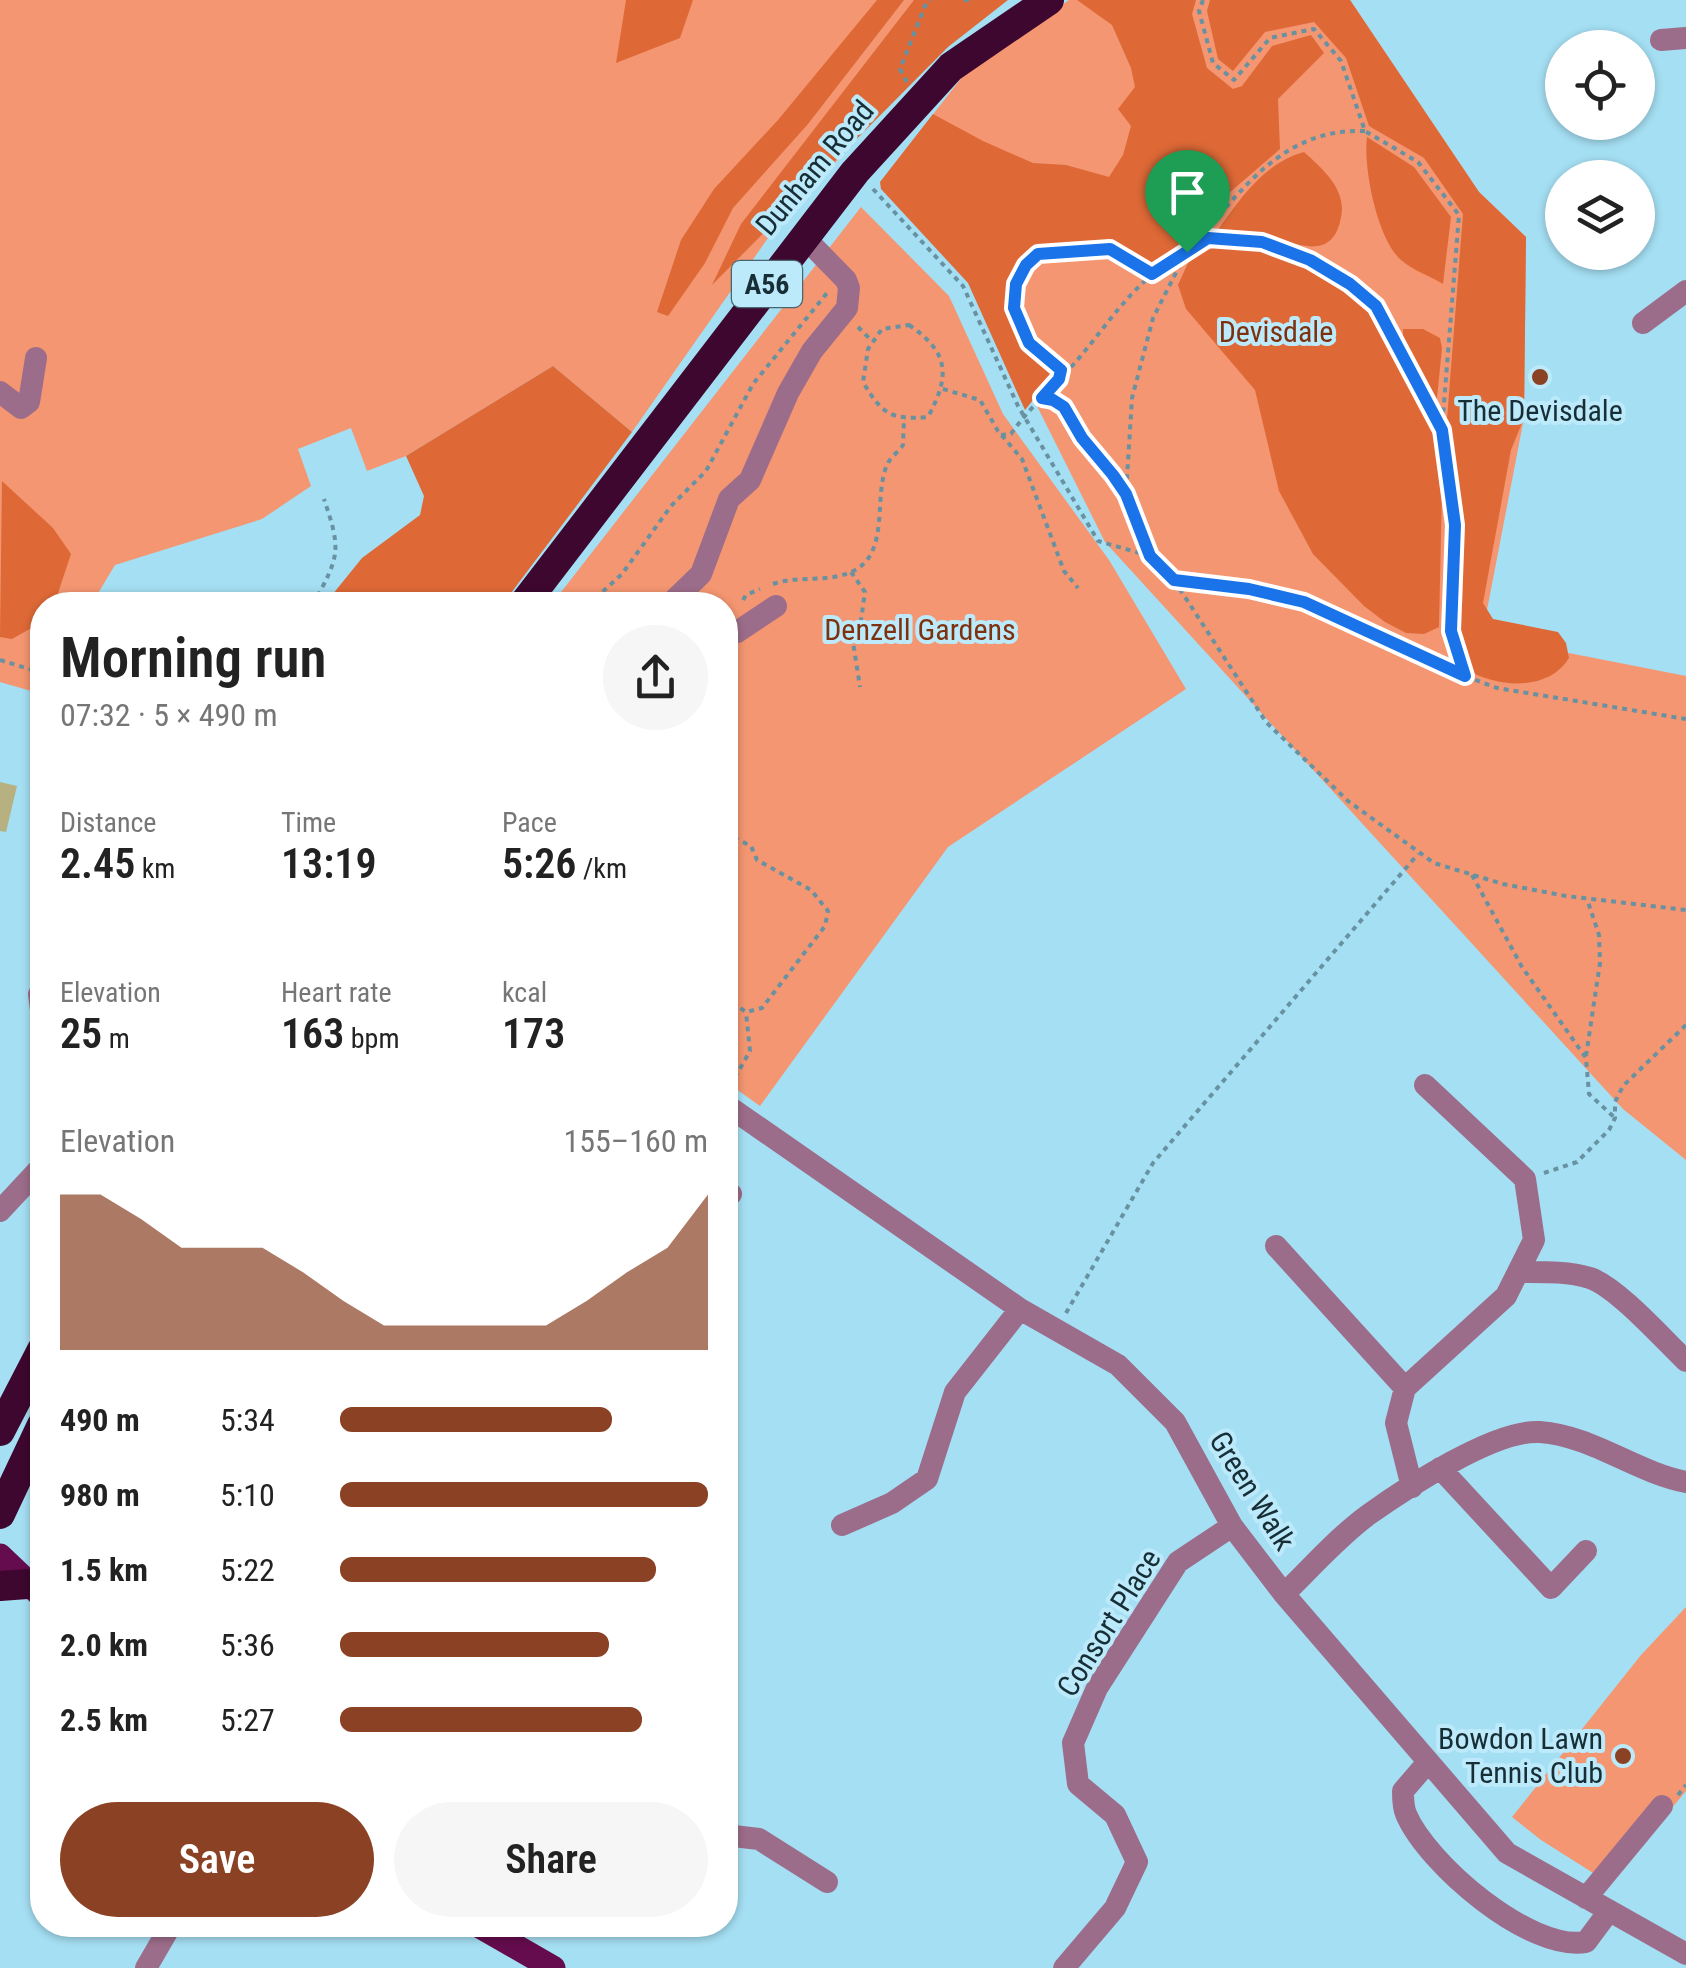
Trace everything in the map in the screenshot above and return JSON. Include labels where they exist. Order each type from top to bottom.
[{"type":"highway","name":"Dunham Road","points":[[533,592],[855,172],[951,67],[1049,0]]},
{"type":"highway","points":[[0,1431],[30,1373]]},
{"type":"highway","points":[[0,1476],[17,1447],[30,1438]]},
{"type":"highway","points":[[0,1514],[30,1450]]},
{"type":"main road","points":[[0,1556],[23,1589]]},
{"type":"main road","points":[[492,1937],[519,1960],[553,1968]]},
{"type":"street","points":[[1661,40],[1686,38]]},
{"type":"street","points":[[682,592],[701,574],[728,499],[750,480],[788,393],[812,351],[848,308],[846,280],[803,236]]},
{"type":"street","points":[[1643,323],[1686,291]]},
{"type":"street","points":[[0,392],[22,408],[30,402],[36,358]]},
{"type":"street","points":[[738,629],[776,606]]},
{"type":"street","points":[[1412,1487],[1396,1423],[1405,1388],[1506,1296],[1534,1240],[1525,1179],[1425,1085]]},
{"type":"street","name":"Green Walk","points":[[738,1110],[775,1128],[1020,1310],[1118,1365],[1175,1422],[1232,1526],[1284,1594],[1507,1853],[1686,1954]]},
{"type":"street","points":[[0,1211],[30,1179]]},
{"type":"street","points":[[1276,1246],[1405,1388]]},
{"type":"street","points":[[1518,1272],[1558,1272],[1593,1279],[1686,1361]]},
{"type":"street","points":[[842,1525],[892,1503],[927,1479],[956,1392],[1020,1310]]},
{"type":"street","points":[[1284,1594],[1366,1516],[1440,1468],[1508,1436],[1539,1432],[1580,1440],[1662,1477],[1686,1482]]},
{"type":"street","points":[[1440,1468],[1552,1588],[1586,1551]]},
{"type":"street","name":"Consort Place","points":[[1064,1968],[1115,1908],[1137,1862],[1115,1815],[1078,1784],[1073,1743],[1097,1688],[1178,1562],[1232,1526]]},
{"type":"street","points":[[1428,1762],[1403,1791],[1404,1811],[1428,1851],[1448,1873],[1490,1906],[1568,1945],[1586,1942],[1609,1911]]},
{"type":"street","points":[[1586,1898],[1662,1806]]},
{"type":"street","points":[[738,1836],[759,1839],[827,1882]]},
{"type":"street","points":[[146,1968],[164,1937]]},
{"type":"path","points":[[921,97],[900,69],[924,6],[930,0]]},
{"type":"path","points":[[1203,0],[1200,12],[1214,63],[1234,80],[1270,38],[1314,29],[1341,61],[1366,131]]},
{"type":"path","points":[[1126,494],[1132,398],[1141,355],[1153,318],[1187,252],[1242,186],[1272,161],[1318,135],[1366,131],[1418,162],[1459,215],[1442,430],[1455,525],[1451,631],[1465,676]]},
{"type":"path","points":[[855,172],[963,286],[1024,416],[1098,541],[1150,556]]},
{"type":"path","points":[[1001,435],[1011,434],[1118,306],[1167,261],[1208,238],[1262,242],[1310,260],[1350,284],[1376,306],[1442,430]]},
{"type":"path","points":[[1059,379],[1061,370],[1029,343],[1014,308],[1016,284],[1026,265],[1038,254],[1110,249],[1152,274]]},
{"type":"path","points":[[602,592],[622,574],[671,506],[706,471],[753,384],[821,297],[846,280]]},
{"type":"path","points":[[909,325],[930,339],[940,356],[943,388],[928,418],[904,419],[879,408],[863,382],[868,350],[882,329],[909,325]]},
{"type":"path","points":[[943,388],[980,400],[1001,435],[1022,459],[1064,570],[1078,588]]},
{"type":"path","points":[[1042,398],[1064,407],[1082,438],[1126,494],[1150,556],[1174,580],[1266,722],[1348,801],[1434,863],[1587,899],[1686,910]]},
{"type":"path","points":[[752,622],[741,604],[746,595],[779,581],[832,578],[863,566],[872,552],[888,463],[904,446],[904,419]]},
{"type":"path","points":[[319,592],[337,552],[337,537],[324,499]]},
{"type":"path","points":[[851,572],[865,592],[862,620],[853,642],[860,687]]},
{"type":"path","points":[[1174,580],[1262,591],[1304,602],[1497,688],[1686,719]]},
{"type":"path","points":[[0,660],[30,669]]},
{"type":"path","points":[[738,839],[752,846],[757,860],[811,890],[828,910],[825,926],[762,1008],[746,1012]]},
{"type":"path","points":[[1056,1330],[1153,1163],[1420,853]]},
{"type":"path","points":[[1472,874],[1522,967],[1586,1058]]},
{"type":"path","points":[[1587,899],[1599,935],[1600,963],[1586,1058],[1589,1094],[1615,1118]]},
{"type":"path","points":[[738,1006],[746,1012],[750,1052],[738,1073]]},
{"type":"path","points":[[1525,1179],[1577,1162],[1609,1130],[1623,1086],[1686,1026]]},
{"type":"green space","points":[[0,0],[997,0],[943,42],[768,238],[632,432],[553,366],[406,456],[367,471],[351,428],[298,449],[311,486],[262,519],[115,565],[99,592],[30,592],[30,691],[0,682]]},
{"type":"green space","points":[[626,0],[693,0],[680,38],[616,63]]},
{"type":"green space","points":[[877,0],[904,0],[808,124],[733,208],[705,263],[668,316],[657,312],[681,240],[714,189],[778,120]]},
{"type":"green space","points":[[914,0],[1008,0],[948,47],[712,285],[741,224]]},
{"type":"green space","name":"Devisdale","points":[[1069,0],[1350,0],[1479,192],[1526,237],[1524,418],[1482,636],[1686,676],[1686,1160],[1623,1109],[1105,542],[977,277],[882,180],[966,72]]},
{"type":"green space","points":[[1077,0],[1196,0],[1192,14],[1207,68],[1233,89],[1242,86],[1272,46],[1311,35],[1324,53],[1278,99],[1280,149],[1229,193],[1186,246],[1164,255],[1156,267],[1100,245],[1040,250],[1024,259],[1010,285],[1010,313],[1021,339],[1041,360],[1054,367],[1055,373],[1025,410],[968,283],[881,189],[880,182],[933,114],[1033,163],[1066,165],[1109,177],[1123,155],[1131,126],[1118,109],[1135,87],[1112,25]]},
{"type":"green space","points":[[1210,0],[1350,0],[1479,192],[1526,237],[1524,418],[1511,450],[1483,603],[1493,619],[1558,632],[1566,643],[1569,658],[1549,676],[1523,683],[1481,677],[1469,671],[1457,633],[1460,529],[1446,432],[1463,214],[1424,158],[1369,126],[1346,58],[1314,22],[1265,32],[1233,71],[1218,59],[1207,11]]},
{"type":"green space","points":[[1367,137],[1414,167],[1451,217],[1443,284],[1410,267],[1392,250],[1370,184]]},
{"type":"green space","points":[[1304,152],[1332,181],[1340,198],[1341,217],[1330,241],[1299,245],[1217,231],[1265,173]]},
{"type":"green space","name":"Denzell Gardens","points":[[861,207],[949,296],[1003,414],[1109,560],[1186,689],[948,847],[760,1106],[738,1090],[738,592],[561,592]]},
{"type":"green space","points":[[1211,244],[1264,248],[1305,265],[1370,311],[1433,426],[1442,490],[1439,627],[1424,634],[1406,633],[1385,622],[1313,554],[1279,491],[1255,390],[1186,309],[1178,285],[1192,254]]},
{"type":"green space","points":[[1403,329],[1423,329],[1440,338],[1436,408],[1403,341]]},
{"type":"green space","points":[[553,366],[632,432],[512,592],[335,592],[362,558],[420,515],[424,496],[406,456]]},
{"type":"green space","points":[[2,481],[53,528],[71,554],[58,592],[30,592],[30,629],[12,639],[0,637]]},
{"type":"green space","name":"Bowdon Lawn Tennis Club","points":[[1686,1607],[1686,1791],[1609,1883],[1512,1817],[1641,1655]]},
{"type":"building","points":[[0,782],[17,786],[6,832],[0,831]]},
{"type":"place","name":"The Devisdale","points":[[1540,377]]},
{"type":"place","name":"Bowdon Lawn Tennis Club","points":[[1623,1756]]},
{"type":"route","points":[[1208,238],[1262,242],[1310,260],[1350,284],[1376,306],[1442,430],[1455,525],[1451,631],[1465,676],[1304,602],[1274,593],[1174,580],[1150,556],[1126,494],[1082,438],[1064,407],[1042,398],[1059,379],[1061,370],[1029,343],[1014,308],[1016,284],[1026,265],[1038,254],[1110,249],[1152,274],[1167,261],[1187,252],[1208,238]]}]
